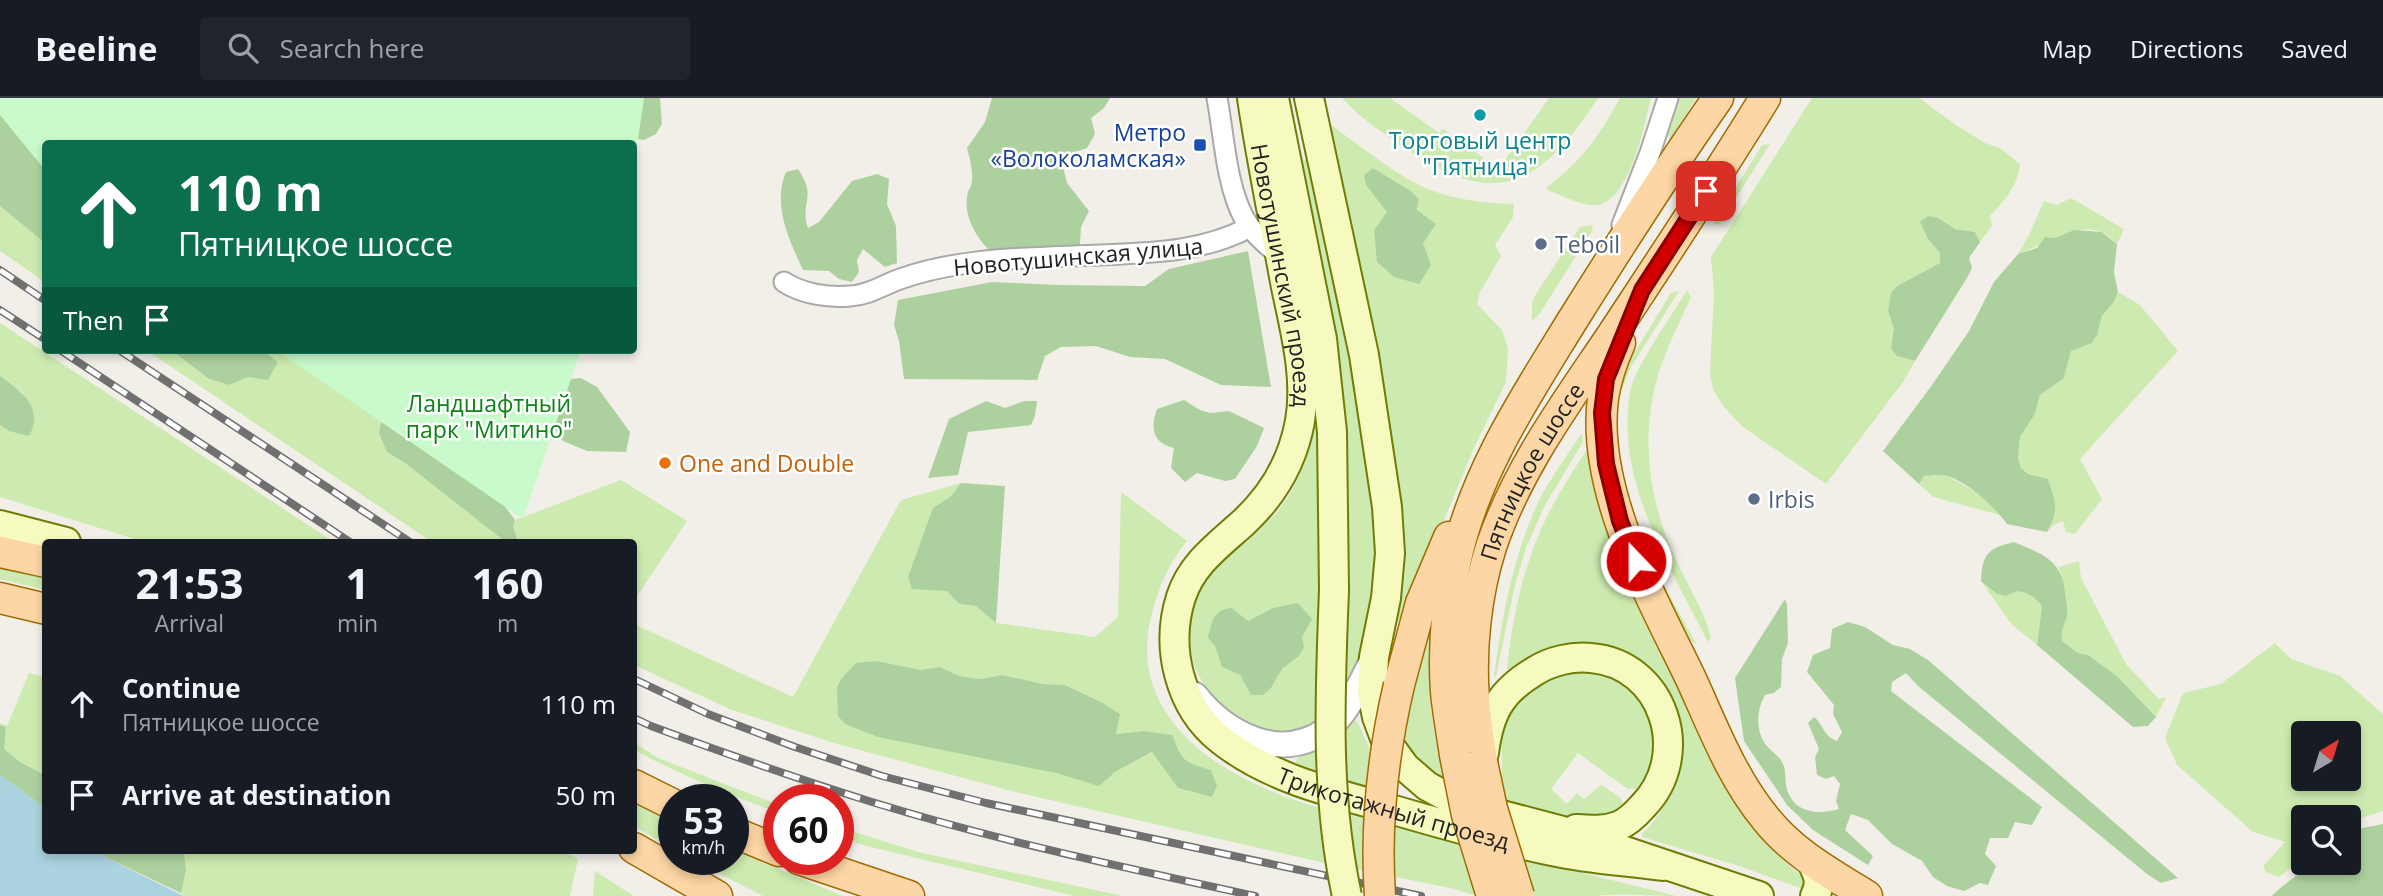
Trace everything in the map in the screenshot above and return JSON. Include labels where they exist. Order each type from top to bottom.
[{"type":"main road","name":"Новотушинский проезд","points":[[1177,665],[1177,618],[1181,597],[1191,575],[1205,556],[1247,520],[1283,474],[1301,420],[1303,387],[1297,341],[1252,98]]},
{"type":"main road","points":[[1274,98],[1322,339],[1332,432],[1334,590],[1330,755],[1333,814],[1347,896]]},
{"type":"main road","points":[[1309,98],[1364,355],[1387,507],[1390,553],[1386,598],[1374,657]]},
{"type":"main road","name":"Пятницкое шоссе","points":[[1519,896],[1492,809],[1469,759],[1446,691],[1446,636],[1450,596],[1467,520],[1502,440],[1534,383],[1611,259],[1718,98]]},
{"type":"main road","name":"Пятницкое шоссе","points":[[1492,896],[1467,815],[1474,698],[1474,643],[1480,594],[1491,548],[1506,509],[1557,417],[1765,98]]},
{"type":"main road","points":[[1642,290],[1613,360],[1603,401],[1603,438],[1612,495],[1620,521],[1651,594],[1747,795],[1791,847],[1867,896]]},
{"type":"main road","points":[[1380,896],[1378,866],[1381,794],[1388,733],[1399,685],[1421,603],[1438,560],[1482,483]]},
{"type":"main road","points":[[0,525],[54,539]]},
{"type":"main road","points":[[0,552],[42,561]]},
{"type":"main road","points":[[0,598],[42,608]]},
{"type":"main road","name":"Трикотажный проезд","points":[[1374,657],[1372,693],[1386,741],[1405,767],[1427,786],[1460,804],[1574,834],[1759,896]]},
{"type":"main road","points":[[1469,759],[1499,703],[1518,681],[1543,666],[1585,657],[1606,659],[1625,666],[1639,677],[1651,690],[1661,709],[1668,732],[1667,755],[1661,778],[1649,800],[1621,825],[1599,830],[1541,825]]},
{"type":"main road","name":"Трикотажный проезд","points":[[1177,665],[1182,689],[1197,714],[1219,738],[1276,773],[1410,815],[1554,852],[1663,866]]},
{"type":"main road","points":[[637,786],[658,797]]},
{"type":"main road","points":[[637,850],[717,896]]},
{"type":"main road","points":[[1812,862],[1820,885],[1815,896]]},
{"type":"main road","points":[[847,875],[909,896]]},
{"type":"street","points":[[1217,98],[1232,184],[1242,215],[1259,239],[1280,256]]},
{"type":"street","points":[[1611,259],[1668,98]]},
{"type":"street","name":"Новотушинская улица","points":[[784,282],[794,289],[848,297],[874,291],[901,279],[960,264],[1010,258],[1156,253],[1189,249],[1250,228]]},
{"type":"street","points":[[1177,665],[1188,686],[1206,708],[1223,722],[1256,741],[1280,746],[1304,741],[1327,730],[1346,709],[1374,657]]},
{"type":"green space","points":[[0,98],[644,98],[637,147],[637,140],[42,140],[42,166],[0,115]]},
{"type":"green space","points":[[556,98],[660,98],[662,124],[656,134],[644,140],[617,136],[555,140]]},
{"type":"green space","points":[[992,98],[1110,98],[1104,108],[1091,118],[1095,134],[1087,148],[1072,153],[1063,167],[1067,183],[1089,211],[1081,227],[1080,244],[1075,248],[1033,247],[992,252],[973,228],[967,205],[972,178],[967,148],[985,122]]},
{"type":"green space","points":[[1342,98],[1390,98],[1439,133],[1443,129],[1489,162],[1497,163],[1505,160],[1549,98],[1598,98],[1557,151],[1537,168],[1515,179],[1492,183],[1466,179],[1437,168],[1380,131]]},
{"type":"green space","points":[[1620,98],[1651,98],[1639,146],[1615,195],[1603,203],[1589,205],[1547,190],[1589,147]]},
{"type":"green space","points":[[1679,98],[1696,98],[1670,140],[1668,134]]},
{"type":"green space","points":[[1812,98],[1919,98],[1959,127],[1985,143],[2000,148],[2020,164],[2014,186],[1990,216],[1992,226],[1980,242],[1975,232],[1955,229],[1928,239],[1940,253],[1940,263],[1897,286],[1888,311],[1894,329],[1897,356],[1915,361],[1903,382],[1826,484],[1743,427],[1724,407],[1713,390],[1710,373],[1714,292],[1711,257]]},
{"type":"green space","points":[[0,106],[42,150],[42,241],[0,206]]},
{"type":"green space","points":[[1331,125],[1395,171],[1428,189],[1464,199],[1514,204],[1513,217],[1495,245],[1501,256],[1479,294],[1477,304],[1502,330],[1508,348],[1506,382],[1474,448],[1402,621],[1397,621],[1403,574],[1402,533],[1380,361]],"holes":[[[1373,168],[1411,191],[1419,199],[1419,224],[1430,265],[1374,230],[1387,212]]]},
{"type":"green space","points":[[1770,144],[1719,225],[1714,223],[1762,145]]},
{"type":"green space","points":[[1307,158],[1309,160],[1359,401],[1371,482],[1374,564],[1371,604],[1363,644],[1349,681],[1336,703],[1321,718],[1303,728],[1284,732],[1265,730],[1245,722],[1227,710],[1198,674],[1191,653],[1190,639],[1193,615],[1207,580],[1261,529],[1292,490],[1308,452],[1315,411],[1320,410],[1347,590],[1349,490],[1343,396],[1328,295],[1303,161]],"holes":[[[1232,608],[1248,621],[1273,608],[1299,656],[1282,669],[1271,688],[1251,695],[1240,675],[1223,667],[1215,645],[1209,638]]]},
{"type":"green space","points":[[1373,168],[1411,191],[1419,199],[1417,210],[1436,224],[1423,243],[1431,265],[1419,284],[1394,277],[1377,262],[1374,230],[1387,212],[1366,185],[1364,175]]},
{"type":"green space","points":[[798,169],[807,187],[805,212],[808,228],[819,222],[852,181],[877,174],[889,179],[887,204],[896,226],[897,263],[885,267],[863,249],[857,260],[859,272],[852,282],[839,279],[829,271],[803,270],[784,222],[781,197],[786,172]]},
{"type":"green space","points":[[2071,198],[2124,229],[2117,244],[2104,233],[2083,230],[2060,236],[2018,254],[2044,201],[2057,205]]},
{"type":"green space","points":[[0,206],[42,241],[42,280],[0,251]]},
{"type":"green space","points":[[1928,216],[1938,218],[1955,229],[1975,232],[1980,242],[1969,258],[1972,268],[1967,278],[1915,361],[1897,356],[1891,348],[1894,329],[1888,311],[1891,293],[1897,286],[1940,263],[1940,253],[1928,239],[1920,222]]},
{"type":"green space","points":[[1593,225],[1592,231],[1540,313],[1532,321],[1534,297],[1580,227]]},
{"type":"green space","points":[[2074,230],[2102,232],[2117,244],[2114,272],[2118,292],[2114,302],[2102,316],[2092,343],[2071,351],[2064,378],[2040,395],[2035,414],[2020,437],[2018,458],[2021,468],[2028,474],[2048,479],[2053,494],[2055,511],[2047,532],[2007,524],[1977,493],[1949,477],[1924,476],[1919,484],[1883,451],[1969,331],[1994,282],[2018,254],[2037,248],[2045,237],[2055,238]]},
{"type":"green space","points":[[1248,251],[1271,387],[1221,385],[1165,359],[1130,357],[1096,346],[1061,347],[1045,356],[1037,380],[904,379],[894,325],[898,300],[992,282],[1145,286],[1169,269]]},
{"type":"green space","points":[[1687,290],[1691,297],[1664,357],[1654,389],[1650,412],[1649,458],[1656,504],[1663,527],[1707,626],[1711,637],[1708,642],[1649,522],[1638,490],[1627,425],[1633,382]]},
{"type":"green space","points":[[1679,291],[1631,367],[1621,392],[1615,392],[1622,373],[1671,293]]},
{"type":"green space","points":[[2118,292],[2140,305],[2178,351],[2080,459],[2102,499],[2075,534],[2066,532],[2063,521],[2047,532],[2055,511],[2053,494],[2048,479],[2028,474],[2021,468],[2018,458],[2020,437],[2035,414],[2040,395],[2064,378],[2071,351],[2097,335],[2102,316],[2114,302]]},
{"type":"green space","points":[[0,323],[42,351],[42,354],[47,354],[329,539],[134,539],[0,497],[0,425],[9,431],[23,393],[0,376]]},
{"type":"green space","points":[[152,354],[176,354],[209,379],[229,385],[278,362],[267,354],[295,354],[383,413],[387,452],[504,539],[428,539]]},
{"type":"green space","points":[[176,354],[267,354],[278,362],[268,380],[248,377],[229,385],[209,379]]},
{"type":"green space","name":"Ландшафтный парк \"Митино\"","points":[[282,354],[580,354],[523,519]]},
{"type":"green space","points":[[0,376],[23,394],[32,409],[33,426],[29,436],[9,431],[0,425]]},
{"type":"green space","points":[[581,378],[597,387],[630,432],[626,452],[587,451],[563,441],[539,405],[562,380]]},
{"type":"green space","points":[[1184,400],[1210,413],[1229,411],[1264,428],[1257,446],[1235,479],[1225,481],[1197,473],[1185,482],[1171,468],[1174,448],[1162,443],[1155,434],[1155,416],[1157,409]]},
{"type":"green space","points":[[986,401],[1005,408],[1024,401],[1037,401],[1035,416],[1031,425],[968,432],[958,475],[928,478],[949,419]]},
{"type":"green space","points":[[383,413],[469,457],[515,520],[513,526],[517,539],[502,539],[387,452],[379,433]]},
{"type":"green space","points":[[1616,425],[1619,463],[1631,511],[1650,557],[1697,645],[1688,638],[1628,520],[1614,463]]},
{"type":"green space","points":[[1582,433],[1583,442],[1544,507],[1526,548],[1514,589],[1496,677],[1494,676],[1504,611],[1520,548],[1546,488]]},
{"type":"green space","points":[[1586,451],[1589,454],[1594,486],[1612,547],[1713,761],[1752,827],[1779,856],[1809,882],[1807,888],[1803,889],[1739,866],[1642,837],[1672,792],[1680,767],[1681,742],[1652,679],[1636,658],[1610,647],[1588,646],[1545,654],[1507,669],[1516,608],[1533,549],[1553,504]]},
{"type":"green space","points":[[1943,474],[1981,497],[2000,515],[1933,497],[1919,484],[1924,476]]},
{"type":"green space","points":[[621,480],[687,521],[637,596],[637,539],[517,539],[513,526],[515,520]]},
{"type":"green space","points":[[961,483],[951,496],[933,508],[947,591],[959,604],[976,606],[997,623],[1095,637],[1118,617],[1121,492],[1187,541],[1170,566],[1158,593],[1152,613],[1147,652],[1153,686],[1168,716],[1191,742],[1218,763],[1283,796],[1317,807],[1676,896],[1477,896],[1015,792],[834,743],[732,710],[637,666],[637,625],[793,697],[901,500]],"holes":[[[877,661],[920,671],[940,667],[959,676],[980,679],[1002,675],[1043,684],[1065,685],[1103,703],[1116,734],[1144,731],[1173,735],[1177,752],[1217,786],[1212,797],[1178,788],[1153,752],[1115,772],[1099,785],[1056,773]]]},
{"type":"green space","points":[[961,483],[1005,486],[996,623],[976,606],[959,604],[947,591],[912,589],[908,577],[933,508],[951,496]]},
{"type":"green space","points":[[2014,542],[2042,554],[2055,565],[2063,582],[2067,607],[2062,641],[2078,653],[2088,655],[2117,676],[2156,717],[2148,726],[2133,727],[2037,645],[2042,606],[2034,598],[2021,592],[2006,596],[1997,594],[1981,581],[1983,564],[1988,554],[1998,547]]},
{"type":"green space","points":[[2079,561],[2081,578],[2126,664],[2159,699],[2166,697],[2156,717],[2117,676],[2088,655],[2078,653],[2062,641],[2060,632],[2067,614],[2059,567]]},
{"type":"green space","points":[[0,568],[42,577],[42,589],[0,579]]},
{"type":"green space","points":[[1981,581],[1997,594],[2026,591],[2042,606],[2037,645],[2012,625]]},
{"type":"green space","points":[[1785,599],[1788,643],[1782,659],[1781,687],[1774,693],[1765,695],[1758,722],[1764,741],[1783,764],[1789,795],[1799,807],[1814,812],[1839,809],[1836,801],[1840,784],[1834,776],[1826,779],[1817,775],[1815,757],[1819,749],[1808,723],[1814,717],[1829,736],[1837,741],[1842,732],[1833,714],[1834,705],[1807,672],[1813,655],[1830,648],[1832,629],[1848,622],[1865,627],[1893,645],[1910,649],[1928,660],[2178,878],[2161,883],[2147,874],[1918,686],[1906,673],[1892,682],[1891,691],[2042,807],[2032,825],[2015,822],[2008,838],[1990,838],[1985,854],[1996,866],[1988,885],[1980,883],[1964,891],[1947,886],[1933,877],[1922,861],[1892,844],[1868,820],[1851,814],[1845,830],[1873,856],[1868,865],[1813,830],[1787,805],[1744,741],[1735,678]]},
{"type":"green space","points":[[1298,603],[1312,619],[1302,637],[1304,647],[1299,656],[1282,669],[1271,688],[1263,695],[1251,695],[1240,675],[1222,667],[1215,646],[1208,638],[1214,617],[1221,611],[1232,608],[1248,621],[1273,608]]},
{"type":"green space","points":[[1427,632],[1430,636],[1432,713],[1441,758],[1502,776],[1502,742],[1514,696],[1559,670],[1618,673],[1648,704],[1658,754],[1646,788],[1628,789],[1578,753],[1551,789],[1567,804],[1577,793],[1584,799],[1601,785],[1621,798],[1624,808],[1621,813],[1586,823],[1467,797],[1400,751],[1418,660]]},
{"type":"green space","points":[[2275,643],[2291,659],[2340,676],[2383,714],[2383,811],[2361,818],[2361,805],[2291,805],[2291,868],[2279,877],[2266,872],[2263,866],[2285,842],[2253,832],[2177,765],[2165,738],[2183,693],[2221,684]]},
{"type":"green space","points":[[877,661],[920,670],[940,667],[959,676],[980,679],[1002,675],[1043,684],[1065,685],[1120,714],[1116,734],[1144,731],[1173,735],[1181,755],[1190,763],[1211,770],[1217,786],[1212,797],[1178,788],[1152,752],[1115,772],[1099,786],[1056,773],[878,737],[845,724],[838,716],[837,687],[856,663]]},
{"type":"green space","points":[[29,673],[42,676],[42,773],[3,749],[6,727],[0,723],[7,726]]},
{"type":"green space","points":[[1357,721],[1374,757],[1371,788],[1297,767],[1298,757],[1329,744]]},
{"type":"green space","points":[[0,725],[6,727],[4,749],[20,762],[42,773],[42,806],[0,775]]},
{"type":"green space","points":[[637,744],[658,758],[725,784],[706,784],[637,752]]},
{"type":"green space","points":[[749,793],[763,799],[763,807],[749,802]]},
{"type":"green space","points":[[637,804],[658,815],[658,840],[637,828]]},
{"type":"green space","points":[[2383,824],[2383,896],[2272,896],[2298,875],[2361,875],[2361,828]]},
{"type":"green space","points":[[854,832],[922,853],[1123,896],[1075,896],[854,842]]},
{"type":"green space","points":[[101,854],[184,854],[186,871],[181,893]]},
{"type":"green space","points":[[184,854],[569,854],[578,859],[570,896],[184,896],[181,893],[186,871]]},
{"type":"green space","points":[[749,857],[763,863],[763,875],[793,875],[843,896],[763,896],[722,875],[749,875]]},
{"type":"green space","points":[[595,871],[634,896],[593,896]]},
{"type":"water","points":[[0,775],[42,806],[42,854],[101,854],[184,896],[0,896]]},
{"type":"railway","points":[[0,270],[42,298]]},
{"type":"railway","points":[[0,310],[42,337]]},
{"type":"railway","points":[[66,354],[345,539]]},
{"type":"railway","points":[[125,354],[405,539]]},
{"type":"railway","points":[[637,680],[708,714],[882,776],[986,803],[1421,896]]},
{"type":"railway","points":[[637,719],[761,766],[919,816],[1063,853],[1255,896]]},
{"type":"place","name":"Торговый центр \"Пятница\"","points":[[1480,115]]},
{"type":"place","name":"Метро «Волоколамская»","points":[[1200,145]]},
{"type":"place","name":"Teboil","points":[[1541,244]]},
{"type":"place","name":"One and Double","points":[[665,463]]},
{"type":"place","name":"Irbis","points":[[1754,499]]},
{"type":"route","points":[[1636,561],[1620,521],[1606,464],[1602,413],[1606,379],[1642,290],[1706,191]]}]
